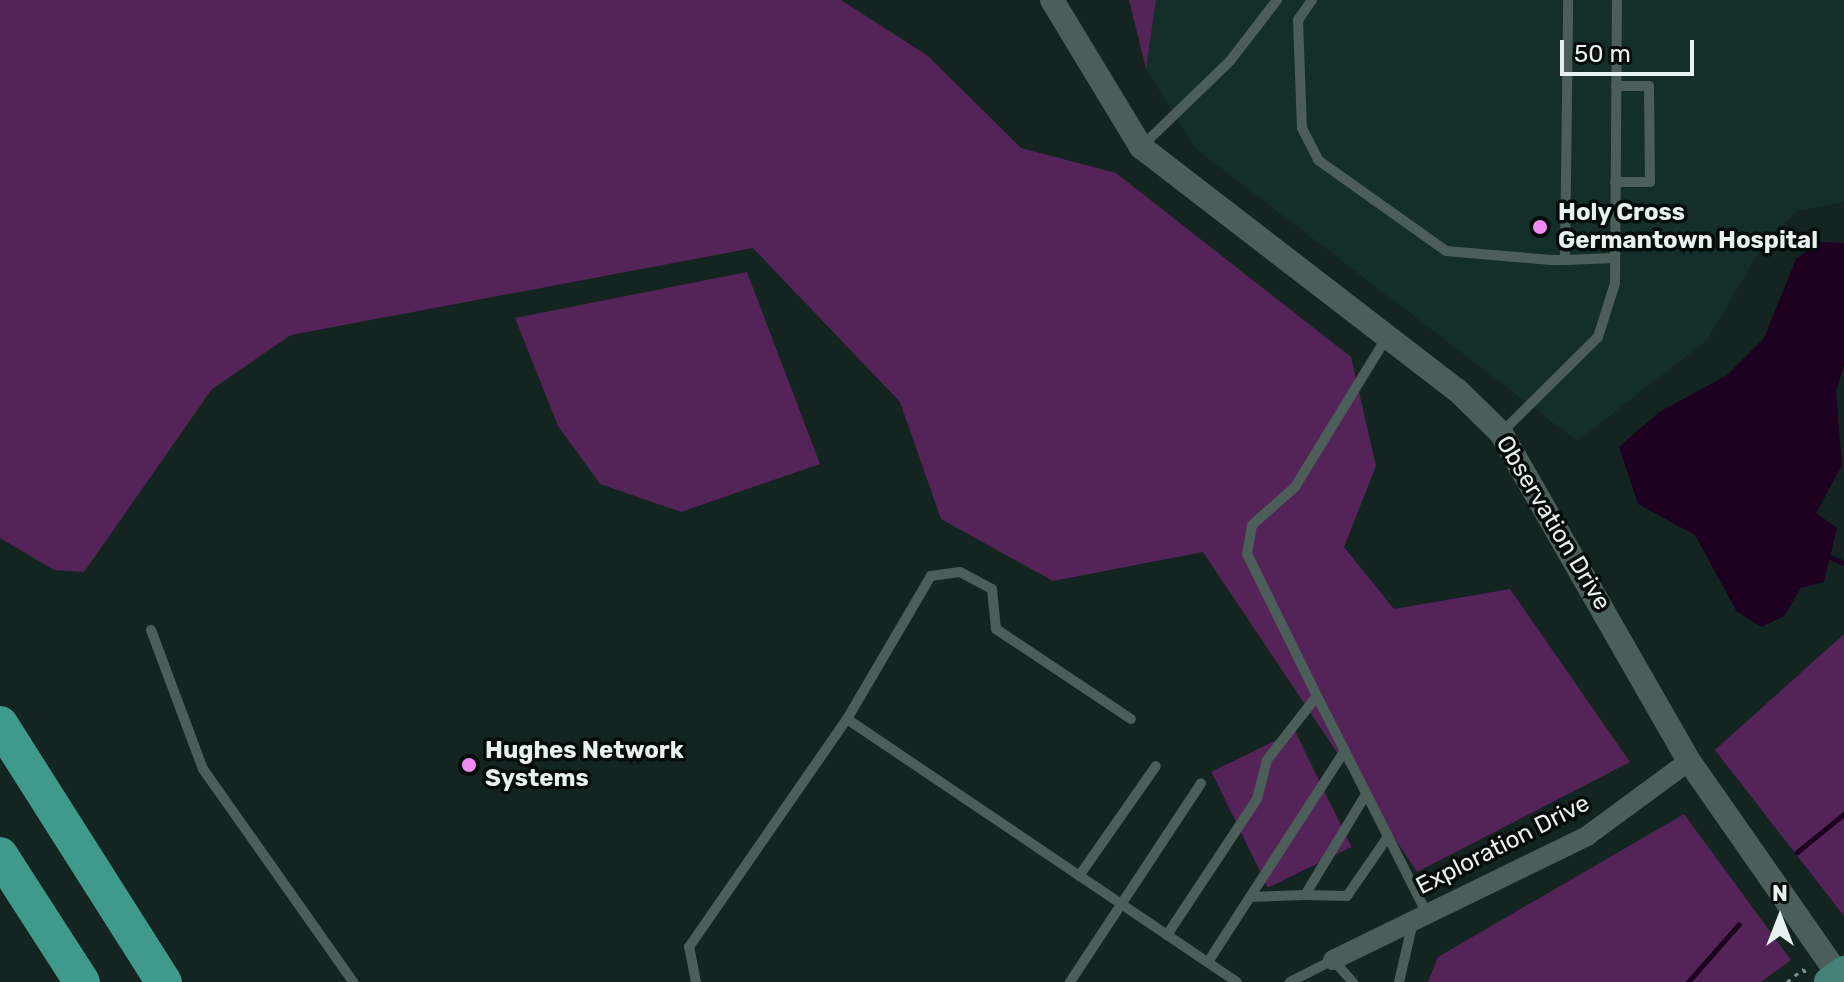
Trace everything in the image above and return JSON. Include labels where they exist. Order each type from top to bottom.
[{"type":"highway","points":[[0,724],[164,982]]},
{"type":"highway","points":[[0,855],[82,982]]},
{"type":"street","name":"Observation Drive","points":[[1052,0],[1141,147],[1387,337],[1501,433],[1689,761],[1834,979]]},
{"type":"street","name":"Exploration Drive","points":[[1333,960],[1587,836],[1689,761]]},
{"type":"lane","points":[[1141,147],[1230,61],[1277,0]]},
{"type":"lane","points":[[1312,0],[1298,20],[1301,113],[1318,160],[1446,251],[1565,260],[1615,258]]},
{"type":"lane","points":[[1565,260],[1568,0]]},
{"type":"lane","points":[[1501,433],[1598,337],[1615,258],[1617,0]]},
{"type":"lane","points":[[1615,182],[1650,182],[1649,86],[1616,86]]},
{"type":"lane","points":[[1387,337],[1295,487],[1252,525],[1247,554],[1387,838],[1420,917],[1399,982]]},
{"type":"lane","points":[[696,982],[689,947],[847,719],[913,616],[915,595],[931,576],[960,572],[992,589],[996,629],[1131,719]]},
{"type":"lane","points":[[151,630],[203,769],[353,982]]},
{"type":"lane","points":[[1167,935],[1257,799],[1267,760],[1317,696]]},
{"type":"lane","points":[[847,719],[1237,982]]},
{"type":"lane","points":[[1208,962],[1345,750]]},
{"type":"lane","points":[[1079,876],[1156,766]]},
{"type":"lane","points":[[1070,982],[1201,783]]},
{"type":"lane","points":[[1305,895],[1365,796]]},
{"type":"lane","points":[[1250,897],[1347,896],[1387,838]]},
{"type":"lane","points":[[1290,982],[1333,960],[1353,982]]},
{"type":"path","points":[[1787,982],[1803,969],[1834,979]]},
{"type":"shaded area","points":[[0,0],[841,0],[928,56],[1021,148],[1116,173],[1351,357],[1376,466],[1344,547],[1394,609],[1510,589],[1630,762],[1417,872],[1203,552],[1053,581],[941,519],[900,402],[753,248],[291,335],[212,389],[84,572],[54,570],[0,538]]},
{"type":"shaded area","points":[[1129,0],[1156,0],[1146,69]]},
{"type":"shaded area","name":"Holy Cross Germantown Hospital","points":[[1156,0],[1844,0],[1844,202],[1797,211],[1764,243],[1707,340],[1577,441],[1196,149],[1146,69]]},
{"type":"shaded area","points":[[1819,242],[1844,243],[1844,366],[1836,391],[1842,465],[1816,513],[1837,528],[1824,582],[1801,588],[1784,616],[1762,627],[1737,612],[1695,535],[1638,504],[1619,447],[1659,412],[1726,376],[1764,338],[1796,259]]},
{"type":"shaded area","points":[[747,272],[820,464],[681,512],[600,484],[558,426],[515,318]]},
{"type":"shaded area","points":[[1844,634],[1844,916],[1715,750]]},
{"type":"shaded area","points":[[1295,731],[1352,847],[1268,888],[1211,772]]},
{"type":"shaded area","points":[[1684,814],[1791,960],[1761,982],[1428,982],[1438,957]]},
{"type":"waterway","points":[[1830,557],[1844,563]]},
{"type":"waterway","points":[[1797,852],[1844,814]]},
{"type":"waterway","points":[[1688,982],[1739,924]]},
{"type":"place","name":"Holy Cross Germantown Hospital","points":[[1540,227]]},
{"type":"place","name":"Hughes Network Systems","points":[[469,765]]}]
